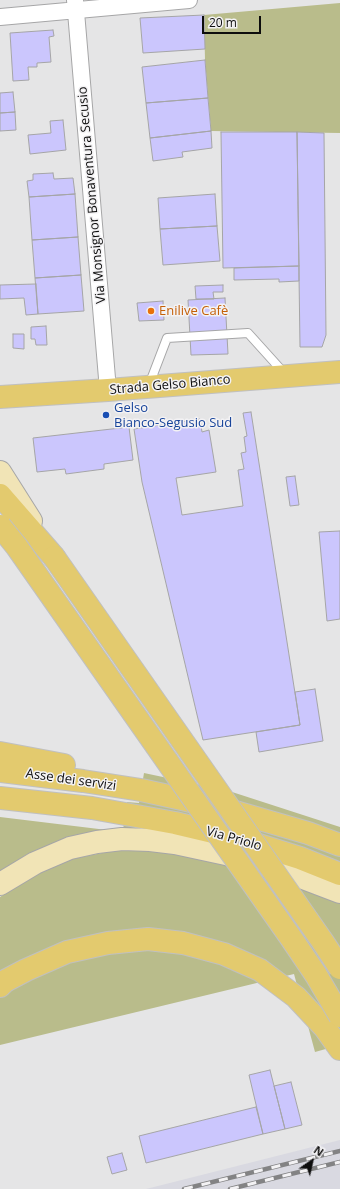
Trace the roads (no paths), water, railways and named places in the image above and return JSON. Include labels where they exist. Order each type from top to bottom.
[{"type":"main road","name":"Strada Gelso Bianco","points":[[0,397],[340,372]]},
{"type":"main road","points":[[0,472],[54,557],[340,968]]},
{"type":"main road","points":[[0,495],[54,557]]},
{"type":"main road","points":[[0,526],[17,547],[291,938],[316,975],[340,1016]]},
{"type":"main road","points":[[0,753],[84,769],[141,790]]},
{"type":"main road","name":"Asse dei servizi","points":[[0,771],[141,790]]},
{"type":"main road","name":"Via Priolo","points":[[141,790],[232,811],[308,833],[340,845]]},
{"type":"main road","name":"Asse dei servizi","points":[[0,798],[92,808],[125,815]]},
{"type":"main road","name":"Via Priolo","points":[[125,815],[230,836],[300,858],[340,874]]},
{"type":"main road","points":[[0,884],[35,863],[70,848],[97,842],[122,839],[175,843],[226,854],[298,876],[340,892]]},
{"type":"main road","points":[[2,984],[26,970],[67,952],[108,943],[148,939],[183,943],[224,954],[260,970],[296,997],[325,1028],[340,1049]]},
{"type":"street","points":[[0,17],[75,5],[189,0]]},
{"type":"street","name":"Via Monsignor Bonaventura Secusio","points":[[75,5],[108,390]]},
{"type":"lane","points":[[149,386],[167,338],[248,333],[287,376]]},
{"type":"railway","points":[[184,1189],[340,1151]]},
{"type":"railway","points":[[230,1189],[340,1162]]},
{"type":"place","name":"Enilive Cafè","points":[[151,311]]},
{"type":"place","name":"Gelso Bianco-Segusio Sud","points":[[106,415]]}]
